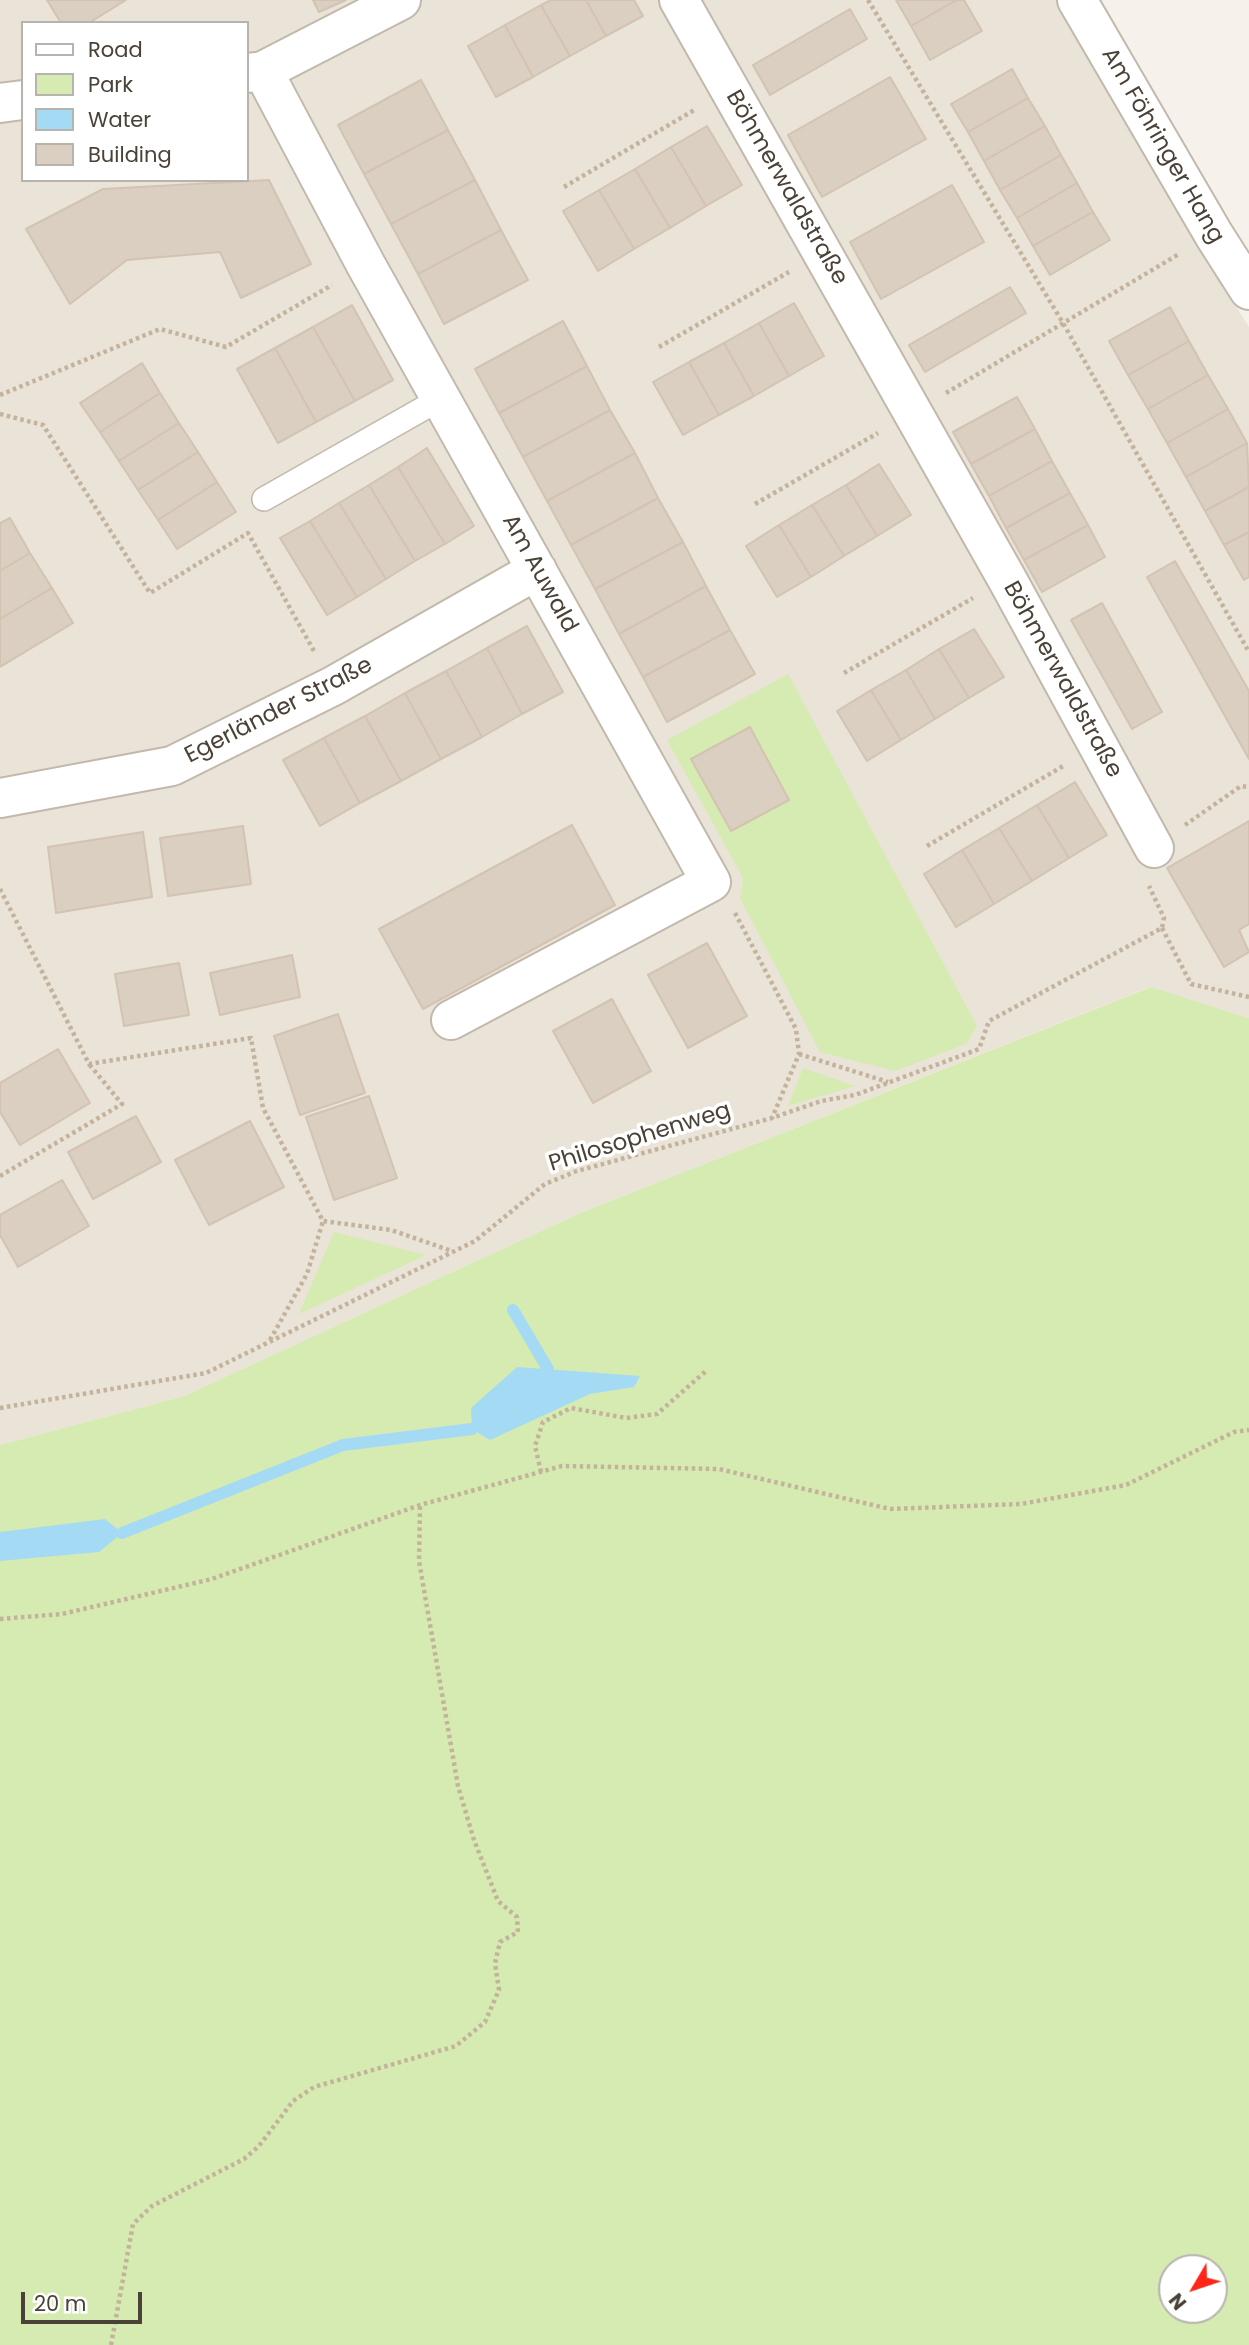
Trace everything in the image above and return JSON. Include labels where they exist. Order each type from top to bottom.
[{"type":"street","points":[[255,72],[401,0]]},
{"type":"street","name":"Böhmerwaldstraße","points":[[679,0],[1007,579],[1154,848]]},
{"type":"street","name":"Am Föhringer Hang","points":[[1077,0],[1249,290]]},
{"type":"street","name":"Am Auwald","points":[[255,72],[366,265],[711,883]]},
{"type":"street","points":[[0,103],[21,100]]},
{"type":"street","name":"Egerländer Straße","points":[[0,798],[172,766],[334,686],[537,570]]},
{"type":"street","points":[[451,1020],[711,883]]},
{"type":"lane","points":[[264,499],[440,399]]},
{"type":"path","points":[[868,0],[1063,323],[1249,652]]},
{"type":"path","points":[[564,187],[730,89]]},
{"type":"path","points":[[755,504],[1214,235]]},
{"type":"path","points":[[659,347],[822,253]]},
{"type":"path","points":[[0,395],[160,329],[226,347],[366,265]]},
{"type":"path","points":[[0,414],[43,425],[150,593],[248,533],[334,686]]},
{"type":"path","points":[[844,673],[1007,579]]},
{"type":"path","points":[[928,846],[1099,746]]},
{"type":"path","points":[[1249,788],[1241,786],[1154,848],[1141,870],[1164,918],[1162,928],[1191,984],[1249,998]]},
{"type":"path","points":[[711,883],[739,918],[796,1029],[799,1054],[772,1118]]},
{"type":"path","points":[[0,889],[89,1064],[122,1104],[0,1176]]},
{"type":"path","name":"Philosophenweg","points":[[0,1408],[206,1373],[475,1241],[545,1184],[577,1171],[772,1118],[890,1082],[979,1049],[989,1021],[1162,928]]},
{"type":"path","points":[[89,1064],[251,1038],[263,1108],[323,1220],[307,1275],[269,1342]]},
{"type":"path","points":[[799,1054],[890,1082]]},
{"type":"path","points":[[323,1220],[391,1230],[453,1251]]},
{"type":"path","points":[[541,1472],[535,1446],[543,1422],[571,1408],[626,1418],[657,1414],[706,1371]]},
{"type":"path","points":[[0,1619],[62,1614],[212,1579],[419,1505],[562,1466],[719,1469],[890,1509],[1021,1504],[1126,1485],[1234,1432],[1249,1430]]},
{"type":"path","points":[[111,2345],[133,2224],[152,2206],[244,2159],[259,2146],[293,2101],[314,2087],[456,2046],[485,2022],[499,1990],[495,1963],[497,1952],[500,1942],[518,1932],[517,1917],[498,1901],[474,1840],[458,1786],[419,1562],[419,1505]]},
{"type":"shaded area","points":[[0,0],[1060,0],[1202,252],[1249,327],[1249,1018],[1150,987],[578,1214],[184,1396],[0,1445]]},
{"type":"green space","points":[[788,674],[977,1026],[966,1044],[895,1071],[820,1052],[740,898],[743,878],[667,740]]},
{"type":"green space","points":[[1151,987],[1249,1018],[1249,2345],[0,2345],[0,1445],[184,1396],[578,1214]]},
{"type":"green space","points":[[803,1068],[855,1086],[788,1106]]},
{"type":"green space","points":[[334,1232],[426,1255],[299,1314]]},
{"type":"water","points":[[517,1367],[640,1376],[634,1387],[590,1394],[490,1440],[472,1429],[471,1408]]},
{"type":"water","points":[[105,1519],[122,1533],[99,1552],[0,1561],[0,1532]]},
{"type":"building","points":[[47,0],[126,0],[92,21],[60,21]]},
{"type":"building","points":[[313,0],[346,0],[319,12]]},
{"type":"building","points":[[551,0],[586,0],[606,36],[570,56],[541,5]]},
{"type":"building","points":[[586,0],[634,0],[643,16],[606,36]]},
{"type":"building","points":[[896,0],[957,0],[911,26]]},
{"type":"building","points":[[957,0],[964,0],[982,31],[930,60],[911,26]]},
{"type":"building","points":[[541,5],[570,56],[533,77],[505,25]]},
{"type":"building","points":[[850,9],[867,39],[770,95],[753,65]]},
{"type":"building","points":[[505,25],[533,77],[496,97],[468,46]]},
{"type":"building","points":[[1012,69],[1028,98],[968,132],[951,104]]},
{"type":"building","points":[[890,77],[926,139],[822,197],[788,135]]},
{"type":"building","points":[[421,80],[448,130],[364,174],[338,125]]},
{"type":"building","points":[[1028,98],[1045,126],[984,161],[968,132]]},
{"type":"building","points":[[707,126],[742,185],[706,206],[671,147]]},
{"type":"building","points":[[1045,126],[1061,155],[1000,190],[984,161]]},
{"type":"building","points":[[448,130],[475,180],[391,224],[364,174]]},
{"type":"building","points":[[671,147],[706,206],[670,228],[635,169]]},
{"type":"building","points":[[1061,155],[1077,183],[1017,218],[1000,190]]},
{"type":"building","points":[[635,169],[670,228],[634,249],[599,190]]},
{"type":"building","points":[[269,180],[311,264],[241,298],[220,252],[127,260],[70,304],[26,229],[103,189]]},
{"type":"building","points":[[475,180],[501,230],[418,274],[391,224]]},
{"type":"building","points":[[1077,183],[1093,212],[1033,246],[1017,218]]},
{"type":"building","points":[[952,185],[984,242],[881,299],[850,242]]},
{"type":"building","points":[[599,190],[634,249],[598,271],[563,211]]},
{"type":"building","points":[[1093,212],[1110,240],[1050,275],[1033,246]]},
{"type":"building","points":[[501,230],[528,280],[444,324],[418,274]]},
{"type":"building","points":[[1010,287],[1026,313],[925,372],[909,345]]},
{"type":"building","points":[[794,303],[824,356],[789,376],[759,323]]},
{"type":"building","points":[[352,305],[393,380],[355,401],[313,327]]},
{"type":"building","points":[[1170,307],[1189,341],[1128,375],[1109,341]]},
{"type":"building","points":[[563,321],[587,366],[499,413],[475,369]]},
{"type":"building","points":[[759,323],[789,376],[754,396],[724,343]]},
{"type":"building","points":[[313,327],[355,401],[316,422],[275,348]]},
{"type":"building","points":[[1189,341],[1208,375],[1148,409],[1128,375]]},
{"type":"building","points":[[724,343],[754,396],[719,415],[689,362]]},
{"type":"building","points":[[275,348],[316,422],[278,443],[237,369]]},
{"type":"building","points":[[689,362],[719,415],[683,435],[653,382]]},
{"type":"building","points":[[142,363],[160,393],[100,432],[80,403]]},
{"type":"building","points":[[587,366],[610,410],[523,457],[499,413]]},
{"type":"building","points":[[1208,375],[1228,409],[1167,443],[1148,409]]},
{"type":"building","points":[[160,393],[179,423],[119,461],[100,432]]},
{"type":"building","points":[[1017,397],[1035,429],[971,464],[953,432]]},
{"type":"building","points":[[1228,409],[1247,443],[1186,477],[1167,443]]},
{"type":"building","points":[[610,410],[635,453],[547,501],[523,457]]},
{"type":"building","points":[[179,423],[198,452],[138,490],[119,461]]},
{"type":"building","points":[[1035,429],[1052,461],[989,496],[971,464]]},
{"type":"building","points":[[1247,443],[1249,487],[1205,511],[1186,477]]},
{"type":"building","points":[[427,448],[474,526],[445,544],[398,467]]},
{"type":"building","points":[[198,452],[217,482],[158,520],[138,490]]},
{"type":"building","points":[[635,453],[658,498],[571,545],[547,501]]},
{"type":"building","points":[[1052,461],[1070,493],[1006,528],[989,496]]},
{"type":"building","points":[[879,464],[911,515],[877,536],[846,485]]},
{"type":"building","points":[[398,467],[445,544],[415,561],[369,485]]},
{"type":"building","points":[[217,482],[236,512],[177,549],[158,520]]},
{"type":"building","points":[[369,485],[415,561],[386,579],[339,503]]},
{"type":"building","points":[[846,485],[877,536],[844,556],[812,505]]},
{"type":"building","points":[[1249,487],[1249,532],[1224,545],[1205,511]]},
{"type":"building","points":[[1070,493],[1088,525],[1024,560],[1006,528]]},
{"type":"building","points":[[658,498],[683,542],[595,589],[571,545]]},
{"type":"building","points":[[339,503],[386,579],[357,597],[310,521]]},
{"type":"building","points":[[812,505],[844,556],[811,577],[779,525]]},
{"type":"building","points":[[10,518],[30,553],[0,571],[0,523]]},
{"type":"building","points":[[310,521],[357,597],[327,615],[280,538]]},
{"type":"building","points":[[779,525],[811,577],[777,597],[746,546]]},
{"type":"building","points":[[1088,525],[1105,557],[1042,592],[1024,560]]},
{"type":"building","points":[[1249,532],[1249,577],[1244,580],[1224,545]]},
{"type":"building","points":[[683,542],[706,586],[619,634],[595,589]]},
{"type":"building","points":[[30,553],[52,588],[0,619],[0,571]]},
{"type":"building","points":[[1175,561],[1249,691],[1249,759],[1147,577]]},
{"type":"building","points":[[706,586],[730,630],[643,677],[619,634]]},
{"type":"building","points":[[52,588],[73,623],[0,667],[0,619]]},
{"type":"building","points":[[1102,603],[1162,712],[1132,729],[1071,620]]},
{"type":"building","points":[[527,626],[563,692],[522,714],[487,648]]},
{"type":"building","points":[[974,629],[1004,677],[969,698],[939,649]]},
{"type":"building","points":[[730,630],[755,674],[667,722],[643,677]]},
{"type":"building","points":[[487,648],[522,714],[482,737],[446,671]]},
{"type":"building","points":[[939,649],[969,698],[935,719],[906,670]]},
{"type":"building","points":[[906,670],[935,719],[901,740],[871,690]]},
{"type":"building","points":[[446,671],[482,737],[441,759],[405,693]]},
{"type":"building","points":[[871,690],[901,740],[867,761],[837,711]]},
{"type":"building","points":[[405,693],[441,759],[401,781],[365,716]]},
{"type":"building","points":[[365,716],[401,781],[360,803],[324,738]]},
{"type":"building","points":[[750,727],[789,800],[731,831],[691,759]]},
{"type":"building","points":[[324,738],[360,803],[320,826],[283,760]]},
{"type":"building","points":[[1075,782],[1107,835],[1069,858],[1037,805]]},
{"type":"building","points":[[1037,805],[1069,858],[1032,881],[999,828]]},
{"type":"building","points":[[1249,821],[1249,924],[1239,930],[1249,952],[1224,967],[1167,868]]},
{"type":"building","points":[[572,825],[615,905],[423,1009],[379,929]]},
{"type":"building","points":[[243,826],[251,884],[168,896],[160,838]]},
{"type":"building","points":[[999,828],[1032,881],[994,904],[962,850]]},
{"type":"building","points":[[143,832],[152,897],[56,913],[48,847]]},
{"type":"building","points":[[962,850],[994,904],[956,927],[924,874]]},
{"type":"building","points":[[707,943],[747,1016],[688,1048],[648,975]]},
{"type":"building","points":[[292,955],[300,997],[220,1015],[210,973]]},
{"type":"building","points":[[179,963],[189,1015],[124,1026],[115,974]]},
{"type":"building","points":[[612,999],[651,1071],[593,1103],[553,1031]]},
{"type":"building","points":[[338,1014],[365,1093],[300,1115],[274,1036]]},
{"type":"building","points":[[58,1049],[90,1103],[20,1145],[0,1112],[0,1083]]},
{"type":"building","points":[[369,1096],[397,1178],[334,1200],[306,1117]]},
{"type":"building","points":[[136,1116],[161,1162],[93,1199],[68,1152]]},
{"type":"building","points":[[250,1121],[284,1187],[209,1225],[175,1160]]},
{"type":"building","points":[[62,1180],[89,1226],[18,1267],[0,1235],[0,1215]]},
{"type":"waterway","points":[[513,1310],[548,1369]]},
{"type":"waterway","points":[[122,1533],[343,1445],[472,1429]]}]
